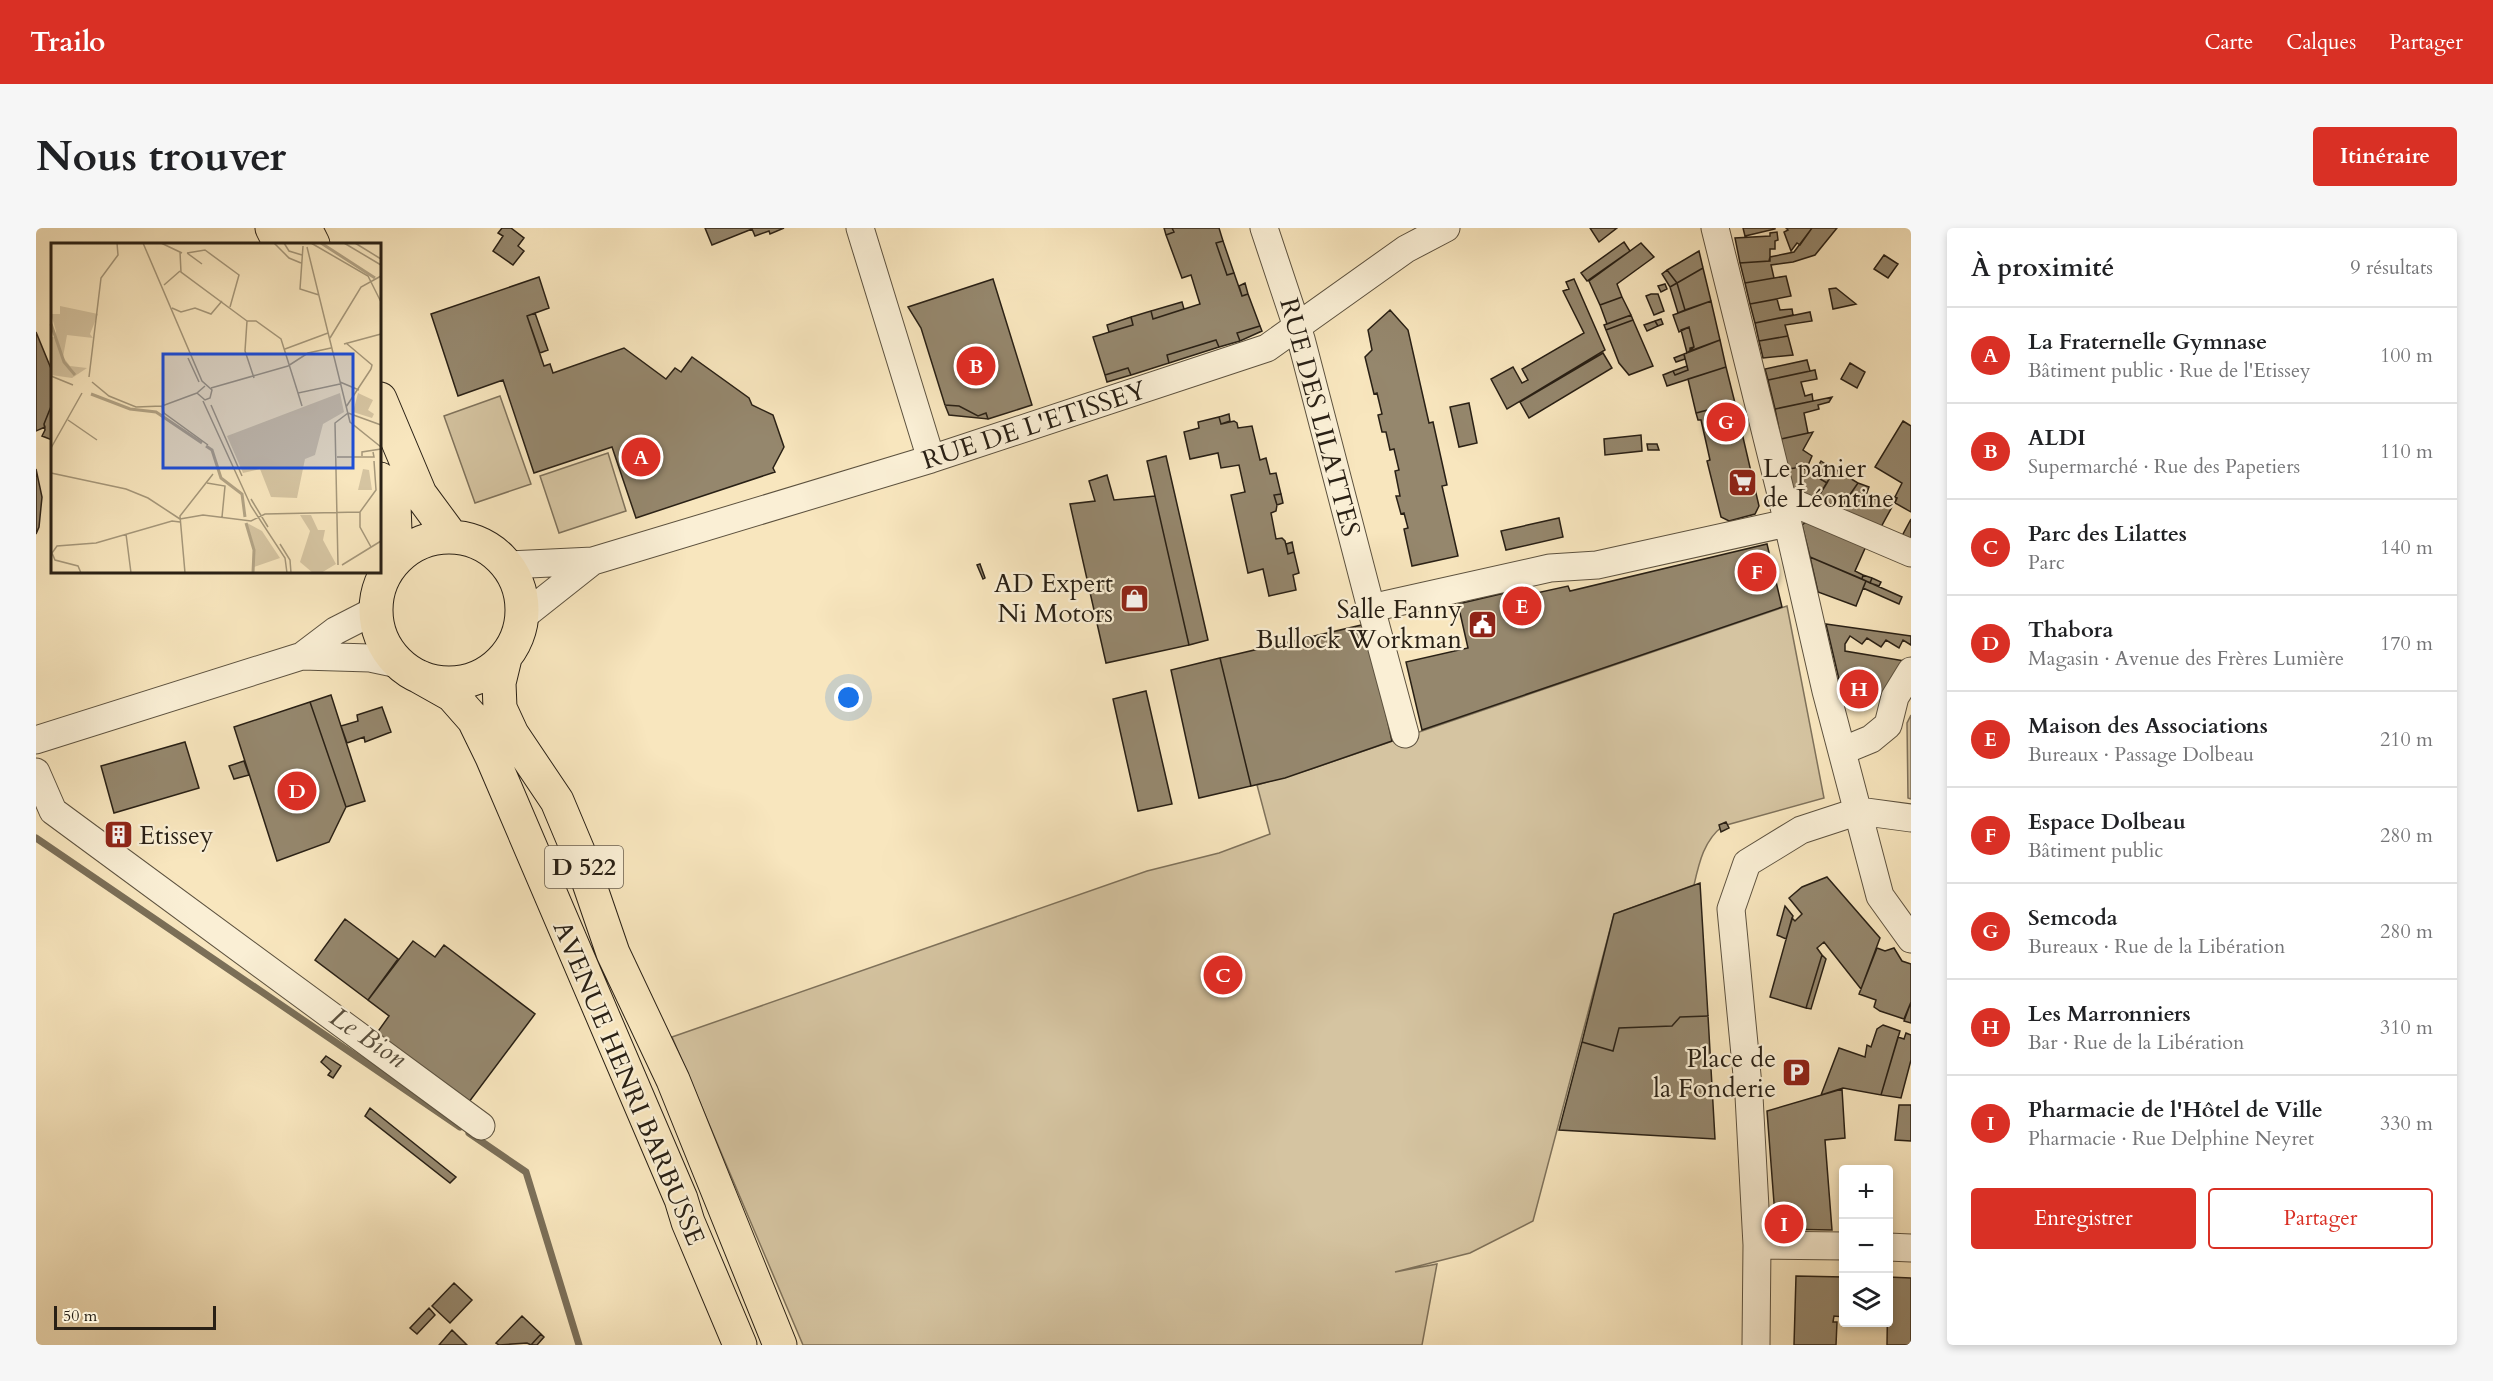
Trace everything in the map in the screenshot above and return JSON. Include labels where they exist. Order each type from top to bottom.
[{"type":"main road","points":[[272,228],[280,243]]},
{"type":"main road","points":[[305,228],[312,243]]},
{"type":"main road","points":[[381,401],[420,494],[451,536]]},
{"type":"main road","points":[[381,480],[394,504],[396,559]]},
{"type":"main road","points":[[451,536],[487,547],[508,566],[518,583],[523,609],[518,636],[505,658],[480,676],[450,683],[411,671],[396,660],[381,638],[376,610],[380,585],[387,569],[396,559],[420,542],[451,536]]},
{"type":"main road","name":"AVENUE HENRI BARBUSSE","points":[[505,658],[500,683],[500,708],[512,734],[557,801],[578,851],[613,953],[673,1080],[780,1345]]},
{"type":"main road","name":"AVENUE HENRI BARBUSSE","points":[[411,671],[452,695],[474,720],[492,757],[681,1199],[688,1222],[740,1345]]},
{"type":"street","points":[[860,228],[931,459]]},
{"type":"street","name":"RUE DES LILATTES","points":[[1264,228],[1297,327],[1405,734]]},
{"type":"street","name":"RUE DE L'ETISSEY","points":[[508,566],[593,561],[931,459],[1268,348],[1406,249],[1446,228]]},
{"type":"street","points":[[1715,228],[1842,751],[1881,896],[1911,939]]},
{"type":"street","points":[[1371,608],[1550,568],[1597,565],[1785,510],[1911,553]]},
{"type":"street","name":"RUE DE L'ETISSEY","points":[[521,618],[593,561]]},
{"type":"street","points":[[302,656],[335,631],[376,610]]},
{"type":"street","points":[[36,740],[302,656],[370,658],[411,671]]},
{"type":"street","points":[[1842,751],[1871,739],[1888,724],[1895,697],[1911,671]]},
{"type":"street","points":[[36,772],[53,811],[481,1126]]},
{"type":"street","points":[[1756,1345],[1757,1245],[1749,1096],[1731,909],[1748,863],[1801,830],[1859,811],[1911,818]]},
{"type":"street","points":[[1757,1245],[1839,1246]]},
{"type":"street","points":[[1893,1247],[1911,1248]]},
{"type":"shaded area","points":[[500,396],[531,484],[475,503],[444,416]]},
{"type":"shaded area","points":[[608,453],[626,511],[559,533],[540,476]]},
{"type":"shaded area","points":[[1787,606],[1824,798],[1723,826],[1707,845],[1700,860],[1694,885],[1614,914],[1533,1221],[1470,1253],[1395,1272],[1437,1264],[1422,1345],[803,1345],[672,1037],[1147,871],[1219,853],[1270,834],[1257,785],[1311,769]]},
{"type":"shaded area","points":[[1911,715],[1911,799],[1908,798],[1907,723]]},
{"type":"building","points":[[502,228],[511,228],[524,238],[518,246],[524,251],[513,265],[493,251],[503,236],[498,233]]},
{"type":"building","points":[[705,228],[784,228],[770,234],[769,231],[755,236],[752,229],[712,245]]},
{"type":"building","points":[[1164,228],[1172,228],[1174,232],[1166,235]]},
{"type":"building","points":[[1172,228],[1219,228],[1223,241],[1216,243],[1227,275],[1234,273],[1242,296],[1248,294],[1260,326],[1237,333],[1240,341],[1219,347],[1216,340],[1167,355],[1169,363],[1131,375],[1128,368],[1105,375],[1093,337],[1133,325],[1131,317],[1151,311],[1153,319],[1200,304],[1191,275],[1182,278],[1166,235],[1174,232]]},
{"type":"building","points":[[1590,228],[1617,228],[1599,242]]},
{"type":"building","points":[[1743,228],[1775,228],[1775,229],[1745,236]]},
{"type":"building","points":[[1786,228],[1812,228],[1800,245],[1797,243],[1791,251],[1784,232],[1788,230]]},
{"type":"building","points":[[1812,228],[1837,228],[1815,255],[1793,262],[1771,265],[1774,278],[1745,283],[1740,263],[1769,261],[1770,257],[1794,252]]},
{"type":"building","points":[[1777,232],[1778,240],[1775,241],[1775,249],[1770,249],[1770,261],[1740,263],[1735,238],[1770,236],[1770,233]]},
{"type":"building","points":[[1223,241],[1234,273],[1227,275],[1216,243]]},
{"type":"building","points":[[1624,242],[1630,251],[1587,281],[1581,273]]},
{"type":"building","points":[[1641,243],[1654,257],[1617,284],[1622,297],[1600,305],[1589,281]]},
{"type":"building","points":[[1699,251],[1703,268],[1677,283],[1667,270]]},
{"type":"building","points":[[1884,255],[1898,264],[1888,278],[1874,269]]},
{"type":"building","points":[[1703,268],[1711,301],[1685,310],[1677,283]]},
{"type":"building","points":[[1667,270],[1677,283],[1670,287],[1662,274]]},
{"type":"building","points":[[1786,276],[1791,296],[1750,304],[1745,283]]},
{"type":"building","points":[[539,277],[549,308],[527,316],[544,366],[550,364],[553,373],[624,348],[666,379],[675,368],[681,372],[692,357],[749,398],[752,405],[773,415],[784,447],[773,468],[775,472],[636,518],[612,447],[534,473],[503,380],[458,396],[431,314]]},
{"type":"building","points":[[993,279],[1032,405],[988,419],[986,413],[978,416],[959,406],[945,405],[921,328],[908,307]]},
{"type":"building","points":[[1574,279],[1605,350],[1507,409],[1491,379],[1513,367],[1522,383],[1528,380],[1522,369],[1584,333],[1563,291],[1569,289],[1566,282]]},
{"type":"building","points":[[1245,283],[1248,294],[1242,296],[1239,286]]},
{"type":"building","points":[[1677,283],[1685,310],[1678,313],[1670,287]]},
{"type":"building","points":[[1665,284],[1667,289],[1661,292],[1658,286]]},
{"type":"building","points":[[1836,288],[1856,304],[1833,309],[1829,289]]},
{"type":"building","points":[[1658,294],[1664,311],[1654,315],[1646,296]]},
{"type":"building","points":[[1622,297],[1631,315],[1607,324],[1600,305]]},
{"type":"building","points":[[1777,299],[1780,310],[1792,309],[1793,315],[1755,323],[1750,304]]},
{"type":"building","points":[[1711,301],[1720,340],[1690,351],[1690,348],[1694,347],[1689,327],[1679,332],[1673,315]]},
{"type":"building","points":[[1182,302],[1184,309],[1153,319],[1151,311]]},
{"type":"building","points":[[1390,310],[1408,330],[1429,423],[1433,422],[1447,485],[1442,486],[1458,556],[1412,566],[1404,529],[1408,528],[1396,496],[1400,496],[1395,471],[1399,470],[1394,449],[1390,450],[1386,432],[1382,432],[1378,415],[1382,414],[1377,393],[1374,394],[1365,357],[1372,350],[1368,330]]},
{"type":"building","points":[[1810,312],[1812,321],[1785,325],[1788,336],[1759,341],[1755,323]]},
{"type":"building","points":[[535,313],[548,350],[540,353],[527,316]]},
{"type":"building","points":[[1631,315],[1633,320],[1606,330],[1604,325]]},
{"type":"building","points":[[1131,317],[1133,325],[1109,332],[1107,325]]},
{"type":"building","points":[[1661,319],[1663,324],[1658,326],[1655,321]]},
{"type":"building","points":[[1633,320],[1653,366],[1629,375],[1619,363],[1606,330]]},
{"type":"building","points":[[1655,321],[1658,326],[1647,331],[1644,325]]},
{"type":"building","points":[[1260,326],[1262,331],[1240,341],[1237,333]]},
{"type":"building","points":[[1689,327],[1694,347],[1687,353],[1681,330]]},
{"type":"building","points":[[36,332],[51,369],[51,406],[44,424],[45,427],[36,431]]},
{"type":"building","points":[[1788,336],[1793,355],[1763,358],[1759,341]]},
{"type":"building","points":[[1216,340],[1219,347],[1169,363],[1167,355]]},
{"type":"building","points":[[1720,340],[1726,367],[1667,386],[1663,375],[1673,371],[1675,375],[1688,370],[1684,354]]},
{"type":"building","points":[[1603,353],[1612,368],[1529,418],[1520,402]]},
{"type":"building","points":[[1684,354],[1685,359],[1676,362],[1674,358]]},
{"type":"building","points":[[1807,360],[1810,371],[1768,380],[1765,369]]},
{"type":"building","points":[[1850,363],[1865,372],[1857,388],[1841,379]]},
{"type":"building","points":[[1687,366],[1688,370],[1675,375],[1673,371]]},
{"type":"building","points":[[1726,367],[1735,403],[1696,413],[1688,379]]},
{"type":"building","points":[[1128,368],[1131,375],[1107,382],[1105,375]]},
{"type":"building","points":[[1815,370],[1817,379],[1801,382],[1805,396],[1812,394],[1813,401],[1775,409],[1768,380]]},
{"type":"building","points":[[1832,397],[1829,402],[1818,405],[1819,409],[1804,413],[1808,433],[1781,439],[1775,409]]},
{"type":"building","points":[[1469,403],[1477,443],[1459,447],[1450,407]]},
{"type":"building","points":[[1735,403],[1759,506],[1755,514],[1729,521],[1721,517],[1707,461],[1710,460],[1701,420],[1698,420],[1696,413]]},
{"type":"building","points":[[945,405],[959,406],[978,416],[986,413],[988,419],[949,415]]},
{"type":"building","points":[[51,406],[51,440],[42,436],[45,430],[44,424]]},
{"type":"building","points":[[1229,414],[1230,421],[1221,424],[1219,417]]},
{"type":"building","points":[[1219,417],[1221,424],[1234,421],[1238,428],[1252,426],[1260,460],[1266,458],[1270,474],[1276,473],[1281,494],[1274,495],[1276,511],[1271,513],[1276,539],[1282,538],[1285,541],[1288,554],[1294,552],[1299,573],[1293,575],[1296,590],[1269,596],[1263,569],[1248,573],[1231,495],[1245,492],[1239,465],[1221,468],[1218,453],[1190,459],[1184,432],[1199,428],[1198,422]]},
{"type":"building","points":[[1903,421],[1911,426],[1911,512],[1895,503],[1897,498],[1895,497],[1902,483],[1875,467]]},
{"type":"building","points":[[1813,432],[1803,450],[1812,456],[1806,470],[1797,464],[1795,468],[1788,469],[1781,439]]},
{"type":"building","points":[[1641,435],[1642,451],[1605,455],[1604,439]]},
{"type":"building","points":[[1647,444],[1657,444],[1659,450],[1648,450]]},
{"type":"building","points":[[1166,456],[1208,640],[1189,645],[1147,461]]},
{"type":"building","points":[[1821,461],[1834,470],[1827,483],[1813,475]]},
{"type":"building","points":[[1797,464],[1827,483],[1817,499],[1793,489],[1788,469],[1795,468]]},
{"type":"building","points":[[36,469],[42,497],[39,527],[36,534]]},
{"type":"building","points":[[1835,469],[1858,483],[1840,509],[1817,499]]},
{"type":"building","name":"AD Expert Ni Motors","points":[[1107,475],[1114,500],[1155,496],[1189,645],[1106,663],[1070,504],[1095,501],[1089,481]]},
{"type":"building","points":[[1858,483],[1869,487],[1866,495],[1892,507],[1881,527],[1840,509]]},
{"type":"building","points":[[1281,494],[1283,503],[1277,505],[1274,495]]},
{"type":"building","points":[[1887,494],[1897,498],[1892,507],[1883,502]]},
{"type":"building","points":[[1559,518],[1563,537],[1506,550],[1501,531]]},
{"type":"building","points":[[1911,519],[1911,540],[1902,536]]},
{"type":"building","points":[[1809,520],[1867,544],[1855,571],[1863,575],[1862,579],[1810,557],[1802,525]]},
{"type":"building","points":[[1292,542],[1294,552],[1288,554],[1286,544]]},
{"type":"building","points":[[1767,544],[1782,607],[1422,730],[1406,662],[1468,648],[1458,604],[1522,589],[1523,596],[1568,586],[1570,591]]},
{"type":"building","points":[[1810,557],[1866,581],[1856,606],[1818,592]]},
{"type":"building","points":[[980,564],[985,578],[983,579],[977,565]]},
{"type":"building","points":[[1863,575],[1872,578],[1870,583],[1862,579]]},
{"type":"building","points":[[1872,578],[1881,582],[1879,586],[1870,583]]},
{"type":"building","points":[[1866,581],[1902,597],[1899,604],[1863,588]]},
{"type":"building","points":[[1366,624],[1392,741],[1285,778],[1251,786],[1220,658]]},
{"type":"building","points":[[1826,624],[1911,636],[1911,645],[1903,640],[1899,648],[1886,640],[1881,647],[1867,638],[1862,644],[1850,636],[1845,644],[1845,651],[1905,661],[1883,697],[1842,692]]},
{"type":"building","points":[[1220,658],[1251,786],[1199,798],[1171,670]]},
{"type":"building","points":[[1146,691],[1172,804],[1138,811],[1113,699]]},
{"type":"building","points":[[331,695],[365,801],[346,807],[310,702]]},
{"type":"building","points":[[310,702],[346,807],[329,842],[277,861],[234,727]]},
{"type":"building","points":[[382,707],[391,732],[365,742],[364,737],[347,743],[341,726],[358,721],[357,715]]},
{"type":"building","points":[[185,742],[199,788],[114,813],[101,766]]},
{"type":"building","points":[[244,761],[249,775],[234,779],[229,766]]},
{"type":"building","points":[[1726,822],[1729,828],[1721,832],[1719,825]]},
{"type":"building","name":"Etissey","points":[[115,828],[125,834],[121,842],[111,836]]},
{"type":"building","points":[[1827,877],[1880,938],[1861,989],[1824,942],[1817,948],[1822,955],[1806,1008],[1770,997],[1792,918],[1795,921],[1802,914],[1789,898],[1802,887]]},
{"type":"building","points":[[1700,883],[1708,1016],[1680,1017],[1672,1026],[1619,1028],[1613,1051],[1582,1042],[1614,914]]},
{"type":"building","points":[[1785,906],[1793,916],[1786,939],[1777,935]]},
{"type":"building","points":[[345,919],[398,959],[368,1000],[315,960]]},
{"type":"building","points":[[413,941],[435,957],[444,945],[535,1014],[466,1106],[374,1037],[389,1016],[368,1000]]},
{"type":"building","points":[[1877,948],[1885,951],[1894,948],[1902,961],[1911,964],[1911,1002],[1904,1019],[1880,1011],[1874,1007],[1876,1000],[1859,994]]},
{"type":"building","points":[[1822,955],[1826,959],[1811,1009],[1806,1008]]},
{"type":"building","points":[[1911,1002],[1911,1023],[1904,1021]]},
{"type":"building","points":[[1708,1016],[1715,1139],[1559,1130],[1582,1042],[1613,1051],[1619,1028],[1672,1026],[1680,1017]]},
{"type":"building","points":[[1883,1025],[1900,1031],[1881,1095],[1843,1088],[1821,1095],[1839,1048],[1865,1057],[1867,1045],[1871,1047],[1877,1029]]},
{"type":"building","points":[[1906,1033],[1911,1035],[1911,1060],[1901,1098],[1881,1095],[1898,1037],[1904,1039]]},
{"type":"building","points":[[326,1056],[341,1066],[333,1078],[328,1075],[331,1071],[321,1062]]},
{"type":"building","points":[[1842,1089],[1845,1138],[1825,1140],[1832,1230],[1776,1229],[1767,1111]]},
{"type":"building","points":[[1899,1105],[1911,1105],[1911,1141],[1895,1140]]},
{"type":"building","points":[[370,1108],[456,1177],[450,1183],[365,1116]]},
{"type":"building","points":[[1796,1276],[1839,1277],[1839,1316],[1834,1316],[1833,1322],[1837,1322],[1836,1345],[1794,1345]]},
{"type":"building","points":[[1893,1277],[1911,1278],[1911,1345],[1887,1345],[1887,1327],[1893,1327]]},
{"type":"building","points":[[454,1283],[472,1300],[450,1323],[432,1306]]},
{"type":"building","points":[[429,1308],[435,1315],[417,1334],[410,1328]]},
{"type":"building","points":[[522,1316],[541,1334],[531,1345],[527,1343],[499,1345],[496,1343]]},
{"type":"building","points":[[452,1330],[467,1345],[439,1345]]},
{"type":"building","points":[[541,1334],[544,1337],[537,1345],[531,1345]]},
{"type":"waterway","name":"Le Bion","points":[[36,838],[460,1127]]},
{"type":"waterway","name":"Le Bion","points":[[469,1133],[526,1172],[579,1345]]},
{"type":"place","name":"ALDI","points":[[976,366]]},
{"type":"place","name":"Semcoda","points":[[1726,422]]},
{"type":"place","name":"La Fraternelle Gymnase","points":[[641,457]]},
{"type":"place","name":"Le panier de Léontine","points":[[1742,483]]},
{"type":"place","name":"Espace Dolbeau","points":[[1757,572]]},
{"type":"place","name":"AD Expert Ni Motors","points":[[1134,598]]},
{"type":"place","name":"Maison des Associations","points":[[1522,606]]},
{"type":"place","name":"Salle Fanny Bullock Workman","points":[[1483,624]]},
{"type":"place","name":"Les Marronniers","points":[[1859,689]]},
{"type":"place","name":"Thabora","points":[[297,791]]},
{"type":"place","name":"Etissey","points":[[118,835]]},
{"type":"place","name":"Parc des Lilattes","points":[[1223,975]]},
{"type":"place","name":"Place de la Fonderie","points":[[1797,1073]]},
{"type":"place","name":"Pharmacie de l'Hôtel de Ville","points":[[1784,1224]]}]
